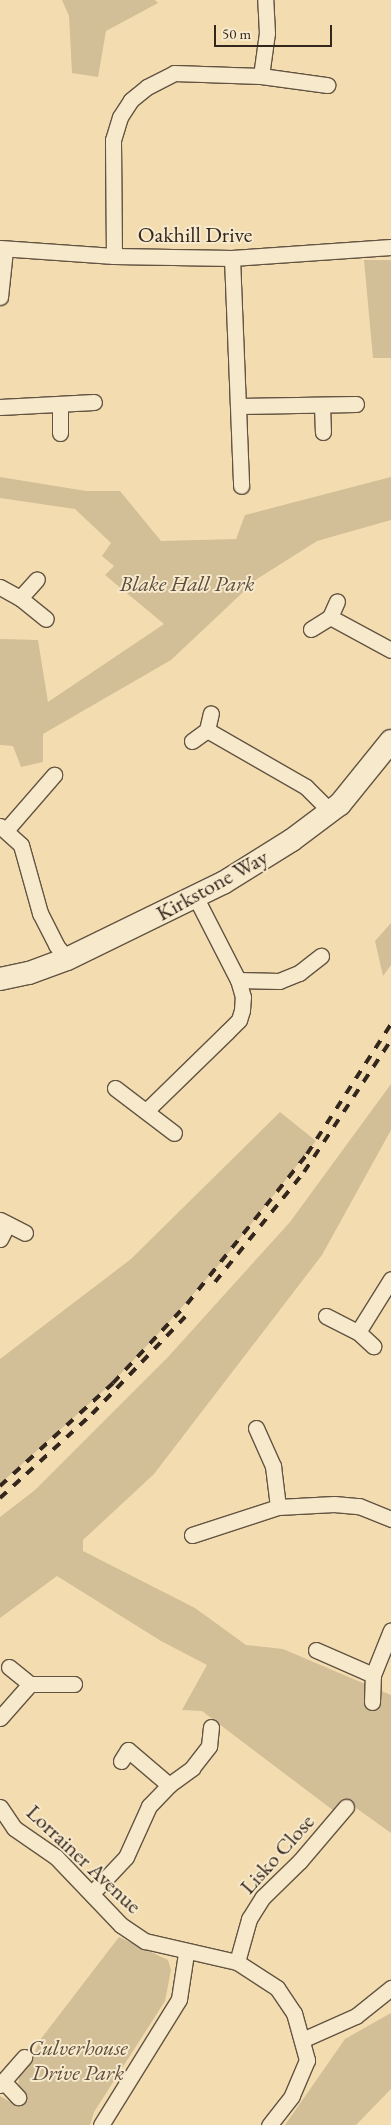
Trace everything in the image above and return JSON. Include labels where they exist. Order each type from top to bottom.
[{"type":"street","points":[[261,76],[267,33],[265,0]]},
{"type":"street","points":[[114,256],[113,140],[120,117],[131,100],[162,77],[174,73],[261,76],[327,84]]},
{"type":"street","name":"Oakhill Drive","points":[[3,249],[114,256],[232,258],[391,247]]},
{"type":"street","points":[[0,297],[3,249]]},
{"type":"street","points":[[232,258],[241,486]]},
{"type":"street","points":[[0,407],[94,402]]},
{"type":"street","points":[[60,404],[60,433]]},
{"type":"street","points":[[239,406],[356,404]]},
{"type":"street","points":[[322,405],[323,432]]},
{"type":"street","points":[[20,598],[37,579]]},
{"type":"street","points":[[0,587],[20,598],[46,619]]},
{"type":"street","points":[[311,629],[330,617],[337,600]]},
{"type":"street","points":[[330,617],[391,650]]},
{"type":"street","points":[[192,741],[207,730],[211,713]]},
{"type":"street","points":[[207,730],[306,787],[330,811]]},
{"type":"street","name":"Kirkstone Way","points":[[0,980],[29,973],[67,959],[195,896],[292,840],[340,804],[391,741]]},
{"type":"street","points":[[54,775],[3,828],[21,846],[40,913],[56,945],[67,959]]},
{"type":"street","points":[[146,1111],[239,1020],[243,997],[238,980],[195,896]]},
{"type":"street","points":[[238,980],[278,981],[299,973],[321,956]]},
{"type":"street","points":[[115,1088],[174,1133]]},
{"type":"street","points":[[0,1239],[4,1223],[25,1233]]},
{"type":"street","points":[[358,1332],[391,1279]]},
{"type":"street","points":[[326,1316],[358,1332],[373,1346]]},
{"type":"street","points":[[256,1428],[273,1466],[278,1507]]},
{"type":"street","points":[[192,1535],[278,1507],[351,1505],[391,1519]]},
{"type":"street","points":[[372,1702],[373,1675],[391,1630]]},
{"type":"street","points":[[316,1650],[373,1675]]},
{"type":"street","points":[[9,1667],[30,1684],[74,1684]]},
{"type":"street","points":[[0,1718],[30,1684]]},
{"type":"street","points":[[93,1892],[126,1857],[149,1806],[169,1785],[192,1768],[209,1746],[211,1727]]},
{"type":"street","points":[[121,1761],[128,1750],[169,1785]]},
{"type":"street","name":"Lorrainer Avenue","points":[[0,1807],[14,1828],[56,1857],[93,1892],[121,1925],[145,1941],[186,1953],[237,1962],[255,1971],[277,1988],[294,2013],[306,2060],[292,2096],[269,2125]]},
{"type":"street","name":"Lisko Close","points":[[237,1962],[249,1919],[263,1898],[300,1861],[346,1807]]},
{"type":"street","points":[[101,2125],[178,2000],[186,1953]]},
{"type":"street","points":[[302,2040],[356,2016],[391,1988]]},
{"type":"street","points":[[18,2097],[2,2083],[24,2057]]},
{"type":"green space","points":[[62,0],[155,0],[158,3],[106,31],[98,77],[72,73],[69,16]]},
{"type":"green space","points":[[364,260],[391,260],[391,358],[373,358]]},
{"type":"green space","name":"Blake Hall Park","points":[[0,477],[86,491],[120,491],[161,541],[236,539],[245,515],[391,477],[391,520],[317,541],[257,579],[171,660],[43,734],[43,762],[21,767],[13,746],[0,745],[0,639],[38,640],[48,702],[164,624],[105,575],[114,566],[102,556],[111,543],[75,509],[0,498]]},
{"type":"green space","points":[[391,923],[391,965],[383,976],[375,941]]},
{"type":"green space","points":[[391,1084],[391,1130],[322,1255],[154,1474],[83,1540],[83,1551],[195,1608],[246,1645],[283,1649],[391,1695],[391,1833],[342,1798],[334,1811],[202,1711],[182,1710],[207,1665],[161,1641],[57,1576],[0,1618],[0,1517],[35,1490],[168,1357],[290,1222]]},
{"type":"green space","points":[[280,1112],[316,1141],[223,1260],[169,1322],[112,1383],[0,1484],[0,1359],[131,1259]]},
{"type":"green space","name":"Culverhouse Drive Park","points":[[119,1937],[168,1960],[171,1970],[165,2001],[94,2112],[90,2125],[0,2125],[0,2096],[14,2104],[18,2097],[19,2073],[33,2057],[40,2040]]},
{"type":"green space","points":[[391,2013],[391,2089],[356,2125],[285,2125],[345,2039]]},
{"type":"railway","points":[[0,1486],[113,1383],[187,1304],[307,1154],[391,1024]]},
{"type":"railway","points":[[215,1282],[304,1172],[391,1040]]},
{"type":"railway","points":[[0,1498],[92,1414],[189,1313]]}]
